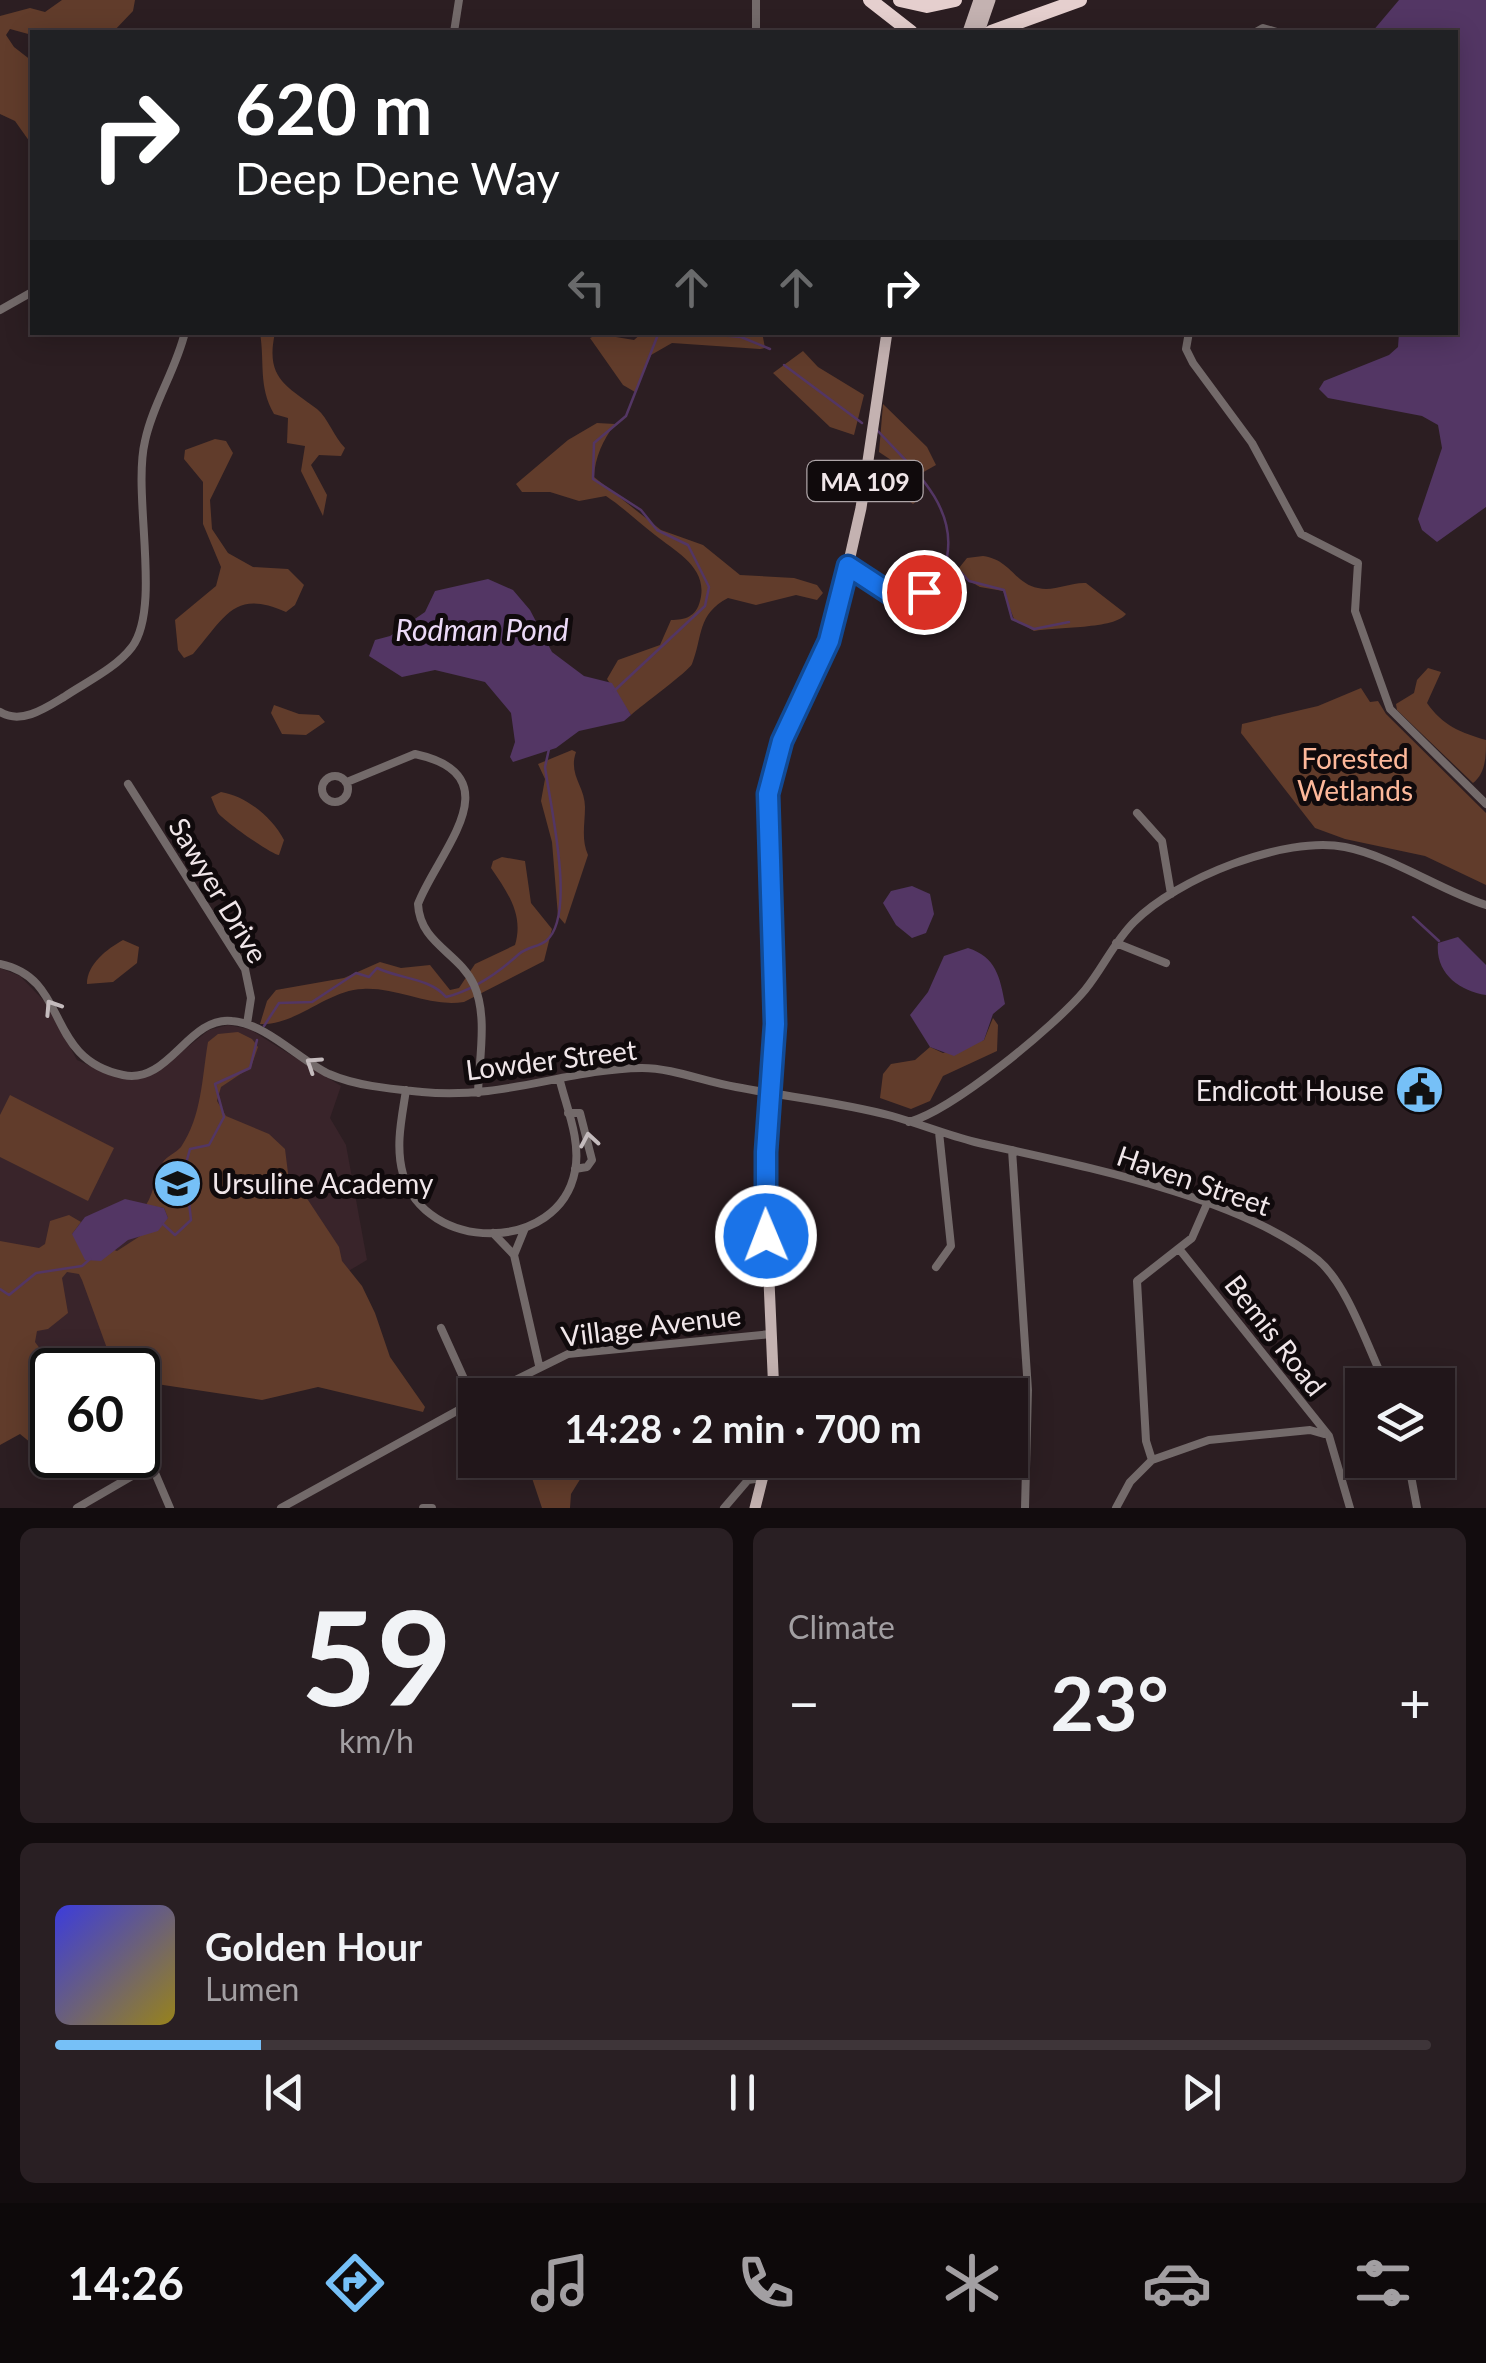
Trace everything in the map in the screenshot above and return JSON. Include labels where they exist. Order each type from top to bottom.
[{"type":"highway","points":[[870,0],[908,30]]},
{"type":"highway","points":[[900,0],[928,6],[955,0]]},
{"type":"highway","points":[[998,30],[1080,0]]},
{"type":"main road","points":[[969,30],[979,0]]},
{"type":"main road","points":[[980,30],[990,0]]},
{"type":"main road","name":"MA 109","points":[[773,1378],[765,1190],[775,1011],[769,786],[782,741],[829,641],[848,566],[886,335]]},
{"type":"main road","points":[[755,1508],[762,1478]]},
{"type":"street","points":[[454,30],[460,0]]},
{"type":"street","points":[[756,0],[756,30]]},
{"type":"street","points":[[0,310],[30,293]]},
{"type":"street","points":[[0,712],[24,716],[44,709],[123,657],[134,643],[141,628],[144,594],[143,452],[185,335]]},
{"type":"street","points":[[1188,335],[1186,349],[1193,364],[1252,443],[1296,528],[1358,562],[1357,618],[1390,709],[1486,804]]},
{"type":"street","points":[[848,566],[900,600]]},
{"type":"street","points":[[347,782],[415,754],[444,764],[463,787],[464,820],[424,886],[419,915],[427,935],[474,984],[480,1009],[478,1093]]},
{"type":"street","name":"Sawyer Drive","points":[[128,784],[245,969],[252,998],[247,1024]]},
{"type":"street","points":[[1137,813],[1162,841],[1171,894]]},
{"type":"street","points":[[909,1122],[943,1108],[1061,1014],[1090,984],[1135,920],[1171,894],[1261,854],[1332,845],[1365,853],[1486,905]]},
{"type":"street","points":[[1116,943],[1166,963]]},
{"type":"street","points":[[0,964],[22,973],[50,1000],[80,1057],[118,1074],[133,1076],[153,1070],[218,1022],[247,1024]]},
{"type":"street","name":"Lowder Street","points":[[247,1024],[325,1072],[406,1090],[478,1093],[594,1072],[644,1068],[909,1122]]},
{"type":"street","points":[[406,1090],[400,1148],[410,1190],[424,1209],[445,1224],[493,1233],[525,1228],[558,1206],[575,1169],[560,1081]]},
{"type":"street","points":[[568,1114],[580,1113],[584,1119],[592,1160],[587,1167],[575,1169]]},
{"type":"street","name":"Haven Street","points":[[909,1122],[1119,1176],[1283,1236],[1327,1268],[1377,1368]]},
{"type":"street","points":[[936,1267],[951,1246],[939,1132]]},
{"type":"street","points":[[1012,1150],[1028,1390],[1025,1508]]},
{"type":"street","points":[[1152,1460],[1146,1441],[1145,1372],[1134,1290],[1144,1272],[1192,1238],[1206,1206]]},
{"type":"street","points":[[514,1255],[525,1228]]},
{"type":"street","points":[[493,1233],[514,1255],[539,1365]]},
{"type":"street","name":"Bemis Road","points":[[1180,1250],[1328,1436],[1350,1508]]},
{"type":"street","points":[[440,1328],[464,1378]]},
{"type":"street","name":"Village Avenue","points":[[515,1378],[539,1365],[581,1352],[772,1334]]},
{"type":"street","points":[[282,1508],[458,1410]]},
{"type":"street","points":[[1116,1508],[1130,1482],[1152,1460],[1209,1440],[1310,1430],[1328,1436]]},
{"type":"street","points":[[77,1508],[128,1478]]},
{"type":"street","points":[[156,1478],[170,1508]]},
{"type":"street","points":[[724,1508],[748,1480],[762,1478]]},
{"type":"street","points":[[1411,1478],[1416,1508]]},
{"type":"street","points":[[423,1508],[432,1508]]},
{"type":"shaded area","name":"Ursuline Academy","points":[[0,968],[20,976],[46,1003],[77,1060],[117,1078],[133,1080],[155,1073],[209,1030],[228,1025],[249,1029],[341,1086],[330,1118],[346,1145],[367,1260],[288,1307],[85,1280],[109,1348],[35,1348],[0,1245]]},
{"type":"green space","points":[[62,0],[135,0],[133,11],[115,30],[30,30],[30,34],[10,29],[6,35],[30,59],[30,142],[15,121],[0,114],[0,16],[30,8],[45,12]]},
{"type":"green space","points":[[260,335],[275,335],[276,371],[287,387],[321,413],[345,448],[341,456],[319,455],[311,465],[327,495],[323,516],[301,471],[305,446],[287,443],[288,418],[274,414],[264,384]]},
{"type":"green space","points":[[604,335],[634,340],[640,335],[763,335],[765,348],[672,343],[651,355],[635,392],[623,385],[590,338]]},
{"type":"green space","points":[[803,351],[818,367],[864,395],[854,435],[830,427],[773,373]]},
{"type":"green space","points":[[883,404],[927,447],[936,465],[920,474],[919,499],[913,504],[906,499],[906,470],[879,452]]},
{"type":"green space","points":[[597,423],[615,424],[600,449],[594,477],[661,530],[703,545],[740,575],[794,578],[817,585],[823,593],[817,600],[796,595],[756,605],[728,598],[718,604],[702,626],[692,664],[631,715],[607,679],[618,660],[660,645],[671,620],[696,611],[702,589],[700,579],[689,562],[606,496],[579,501],[550,492],[522,492],[516,484],[568,440]]},
{"type":"green space","points":[[215,439],[226,441],[233,453],[210,500],[212,529],[228,553],[253,567],[288,569],[304,585],[295,605],[286,612],[254,604],[232,610],[193,654],[184,658],[178,650],[175,620],[216,586],[221,567],[203,524],[203,482],[184,459],[185,450]]},
{"type":"green space","points":[[983,556],[1000,562],[1038,588],[1086,583],[1126,614],[1098,625],[1034,631],[1014,619],[1003,591],[980,587],[955,573],[967,558]]},
{"type":"green space","points":[[1428,668],[1441,672],[1427,703],[1433,711],[1453,727],[1486,740],[1483,769],[1473,783],[1397,710],[1396,704],[1414,693],[1417,680]]},
{"type":"green space","name":"Forested Wetlands","points":[[1361,688],[1370,702],[1378,701],[1386,714],[1486,813],[1486,885],[1425,856],[1345,839],[1315,828],[1241,733],[1242,724],[1318,706]]},
{"type":"green space","points":[[274,705],[299,714],[319,715],[325,722],[306,735],[282,734],[271,713]]},
{"type":"green space","points":[[572,750],[576,752],[575,774],[584,800],[588,855],[565,924],[558,916],[552,842],[541,801],[545,779],[538,764]]},
{"type":"green space","points":[[221,792],[249,803],[273,823],[284,840],[279,855],[218,813],[211,797]]},
{"type":"green space","points":[[502,857],[525,861],[531,903],[552,929],[544,961],[464,1002],[439,1002],[363,989],[337,995],[286,1020],[260,1024],[267,1001],[276,990],[344,978],[380,962],[401,968],[430,965],[450,990],[459,988],[475,964],[515,945],[516,914],[491,868],[493,861]]},
{"type":"green space","points":[[123,940],[139,947],[137,963],[113,982],[87,984],[94,964]]},
{"type":"green space","points":[[993,1018],[998,1025],[997,1051],[943,1076],[930,1101],[911,1109],[880,1098],[883,1074],[891,1064],[915,1060],[930,1047],[943,1053],[984,1040]]},
{"type":"green space","points":[[238,1032],[258,1047],[251,1067],[221,1087],[217,1101],[226,1116],[269,1134],[285,1149],[289,1181],[308,1200],[339,1247],[342,1261],[362,1286],[390,1357],[425,1407],[423,1412],[318,1387],[262,1400],[160,1385],[160,1348],[107,1348],[79,1274],[67,1272],[62,1278],[68,1313],[48,1329],[37,1331],[35,1342],[39,1348],[30,1348],[30,1442],[20,1434],[0,1445],[0,1241],[39,1248],[45,1244],[50,1221],[69,1215],[81,1222],[72,1234],[117,1251],[168,1218],[164,1208],[146,1205],[165,1160],[188,1135],[200,1096],[208,1042],[218,1034]]},
{"type":"green space","points":[[10,1095],[114,1148],[88,1201],[0,1157],[0,1115]]},
{"type":"green space","points":[[532,1478],[581,1478],[571,1494],[570,1508],[542,1508]]},
{"type":"water","points":[[1399,0],[1486,0],[1486,507],[1437,542],[1422,530],[1418,519],[1442,448],[1438,425],[1422,416],[1328,398],[1319,389],[1324,381],[1389,355],[1398,347],[1399,335],[1458,335],[1458,30],[1374,30]]},
{"type":"water","name":"Rodman Pond","points":[[488,579],[513,590],[530,610],[552,652],[584,676],[612,683],[631,715],[624,721],[579,731],[556,748],[513,762],[511,713],[485,682],[435,670],[402,677],[369,656],[375,640],[390,636],[425,612],[435,591]]},
{"type":"water","points":[[912,886],[930,894],[934,914],[926,933],[912,938],[896,925],[883,903],[891,891]]},
{"type":"water","points":[[1458,937],[1486,965],[1486,995],[1458,985],[1440,963],[1438,943]]},
{"type":"water","points":[[968,948],[985,957],[995,969],[1005,1004],[993,1014],[984,1040],[954,1056],[930,1047],[910,1015],[928,992],[944,956]]},
{"type":"water","points":[[125,1199],[164,1208],[168,1218],[158,1231],[128,1240],[101,1261],[85,1260],[72,1234],[85,1217]]},
{"type":"waterway","points":[[614,691],[705,606],[709,587],[688,545],[657,530],[641,510],[593,479],[594,443],[626,416],[658,335]]},
{"type":"waterway","points":[[719,335],[741,337],[770,349]]},
{"type":"waterway","points":[[784,365],[862,423]]},
{"type":"waterway","points":[[877,430],[938,503],[945,520],[947,557],[969,581],[1004,590],[1012,619],[1034,629],[1069,622]]},
{"type":"waterway","points":[[264,1026],[279,1003],[312,1002],[356,973],[369,977],[377,968],[423,982],[446,997],[456,994],[546,941],[555,928],[561,885],[545,767],[549,749]]},
{"type":"waterway","points":[[1413,917],[1439,941]]},
{"type":"waterway","points":[[163,1224],[175,1235],[191,1220],[185,1167],[190,1149],[209,1145],[224,1117],[215,1084],[250,1068],[257,1040]]},
{"type":"waterway","points":[[0,1289],[9,1295],[36,1273],[82,1266],[90,1259]]},
{"type":"place","name":"Endicott House","points":[[1419,1090]]},
{"type":"place","name":"Ursuline Academy","points":[[177,1183]]},
{"type":"route","points":[[766,1236],[766,1152],[775,1024],[767,814],[771,775],[782,741],[829,641],[848,566],[900,600],[917,590],[924,592]]}]
